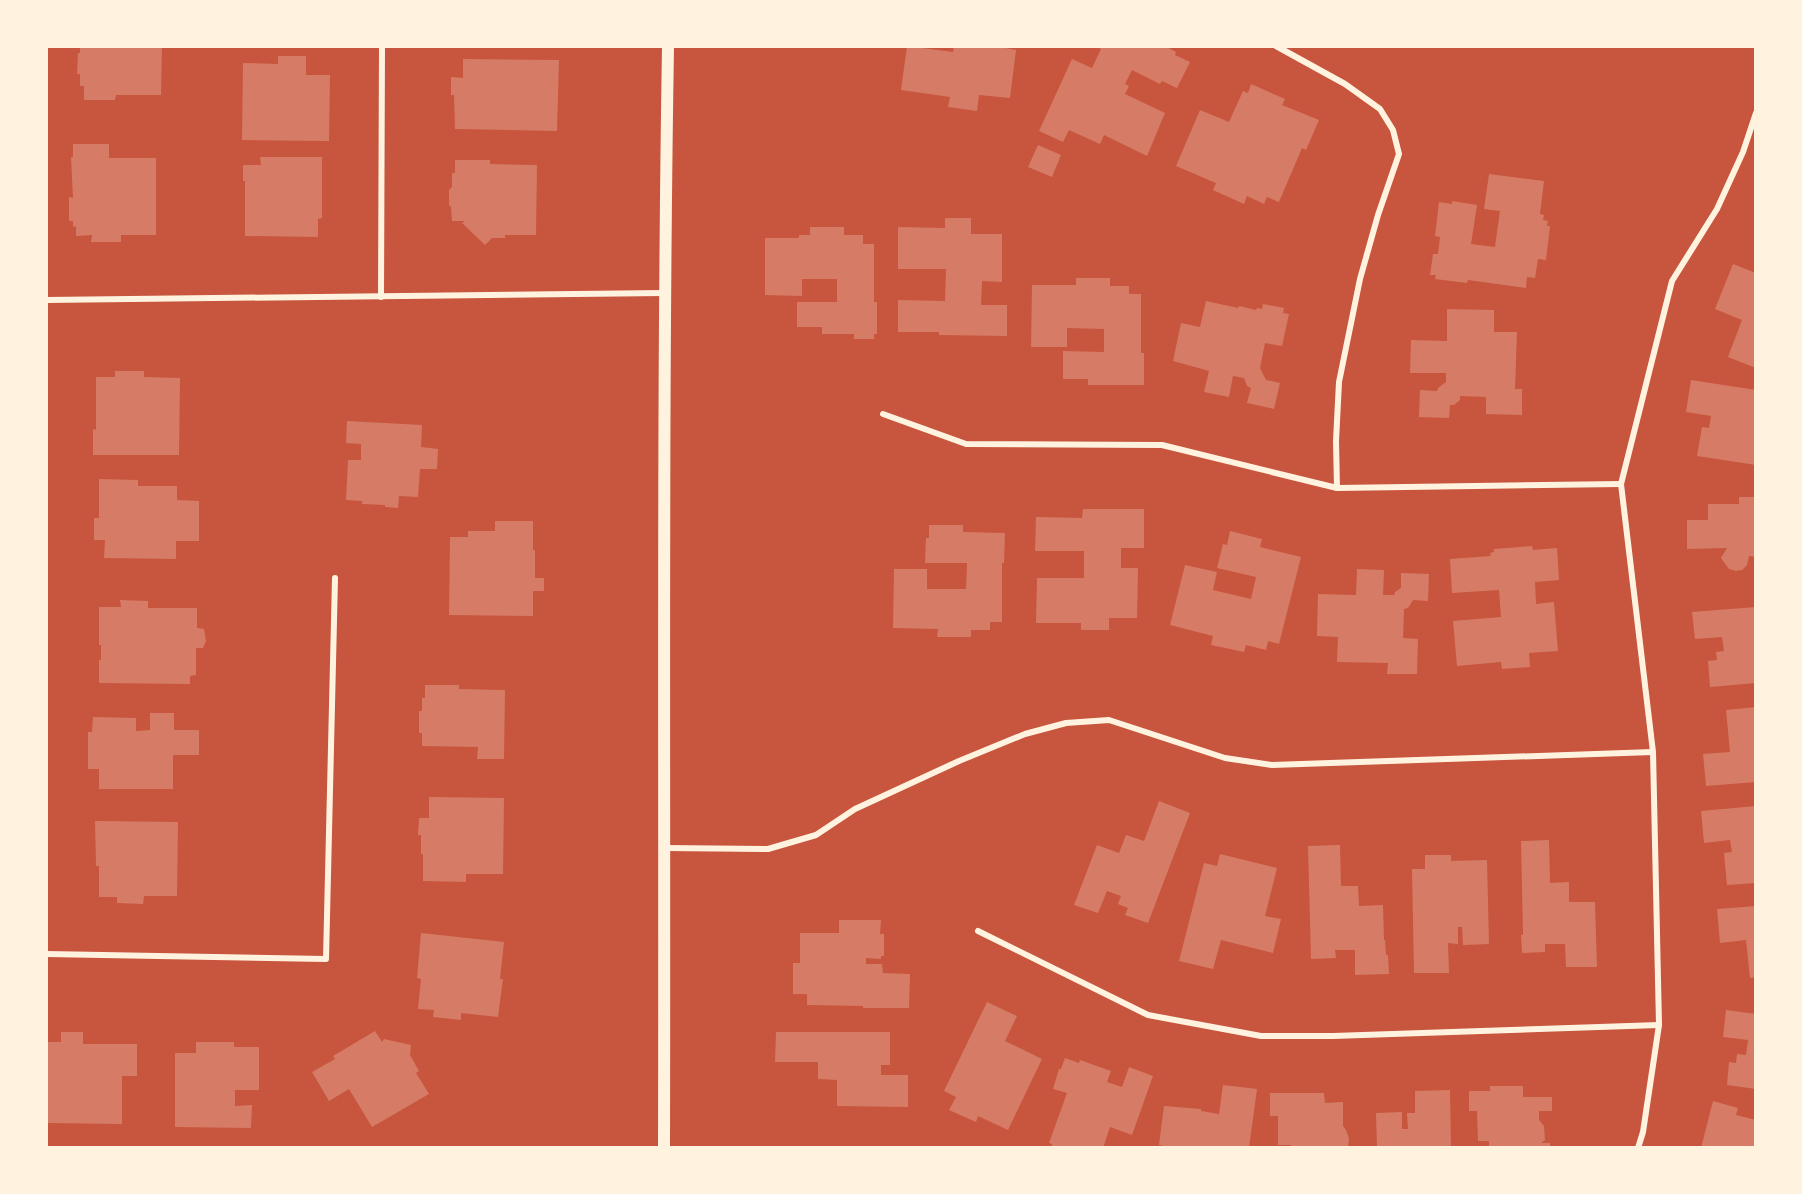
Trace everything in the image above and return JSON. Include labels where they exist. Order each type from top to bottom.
[{"type":"main road","points":[[663,1148],[664,293],[668,46]]},
{"type":"street","points":[[381,297],[382,46]]},
{"type":"street","points":[[1276,46],[1345,84],[1380,110],[1393,130],[1399,154],[1378,215],[1360,279],[1339,382],[1336,441],[1337,488]]},
{"type":"street","points":[[1638,1148],[1659,1025],[1653,752],[1621,484],[1672,281],[1718,209],[1743,152],[1755,113]]},
{"type":"street","points":[[46,300],[664,293]]},
{"type":"street","points":[[883,414],[966,444],[1162,445],[1337,488],[1621,484]]},
{"type":"street","points":[[46,954],[326,959],[335,578]]},
{"type":"street","points":[[665,848],[768,849],[816,835],[855,809],[959,761],[1025,734],[1066,723],[1109,720],[1226,758],[1272,765],[1653,752]]},
{"type":"street","points":[[978,931],[1148,1015],[1261,1036],[1334,1036],[1659,1025]]},
{"type":"building","points":[[80,46],[162,46],[161,95],[116,95],[115,100],[84,100],[84,86],[80,86],[80,74],[77,74]]},
{"type":"building","points":[[907,46],[953,52],[954,46],[995,46],[1016,50],[1010,98],[979,95],[977,111],[948,107],[950,97],[901,90]]},
{"type":"building","points":[[1095,46],[1165,46],[1176,52],[1175,55],[1190,62],[1177,88],[1162,81],[1160,84],[1132,70],[1125,84],[1129,86],[1125,94],[1165,113],[1147,156],[1104,135],[1100,144],[1069,130],[1063,142],[1039,131],[1072,59],[1092,68],[1101,49]]},
{"type":"building","points":[[278,56],[306,56],[306,75],[330,75],[329,141],[242,140],[243,63],[278,64]]},
{"type":"building","points":[[463,59],[559,60],[557,131],[455,129],[451,77],[463,78]]},
{"type":"building","points":[[1251,84],[1285,99],[1282,105],[1319,120],[1306,150],[1302,148],[1279,202],[1267,197],[1264,204],[1247,196],[1244,204],[1213,190],[1216,183],[1176,166],[1200,110],[1229,122],[1243,91],[1248,93]]},
{"type":"building","points":[[73,144],[109,144],[109,158],[156,158],[156,235],[121,235],[121,242],[91,242],[92,235],[76,236],[76,226],[73,227],[73,221],[69,221],[69,197],[73,198],[71,157],[73,157]]},
{"type":"building","points":[[1038,145],[1061,155],[1052,177],[1028,167]]},
{"type":"building","points":[[260,157],[322,157],[322,218],[318,219],[318,237],[245,236],[243,165],[261,165]]},
{"type":"building","points":[[455,160],[490,160],[490,164],[537,165],[536,235],[505,235],[505,238],[492,238],[485,245],[462,223],[465,221],[452,221],[449,190],[452,187],[452,173],[455,173]]},
{"type":"building","points":[[1489,174],[1544,181],[1540,214],[1544,215],[1543,220],[1548,221],[1547,226],[1550,226],[1546,260],[1538,259],[1535,278],[1527,277],[1526,288],[1468,280],[1467,283],[1435,279],[1436,275],[1430,275],[1433,254],[1438,254],[1440,237],[1435,236],[1439,202],[1452,204],[1452,201],[1477,205],[1471,244],[1495,247],[1500,211],[1484,209]]},
{"type":"building","points":[[945,218],[971,218],[971,234],[1002,234],[1002,282],[982,281],[981,305],[1007,305],[1007,336],[898,332],[898,300],[945,301],[946,269],[898,269],[898,227],[945,228]]},
{"type":"building","points":[[810,227],[844,227],[844,235],[863,235],[863,244],[874,244],[874,302],[877,302],[877,334],[874,334],[874,339],[854,339],[854,334],[822,334],[822,327],[797,327],[797,302],[837,302],[837,279],[802,279],[802,296],[765,295],[765,238],[799,238],[799,235],[810,235]]},
{"type":"building","points":[[1733,264],[1756,273],[1756,368],[1728,357],[1742,320],[1715,309]]},
{"type":"building","points":[[1076,278],[1110,278],[1110,286],[1129,286],[1129,294],[1141,294],[1141,353],[1144,353],[1144,385],[1088,385],[1088,379],[1063,379],[1063,351],[1104,352],[1104,329],[1067,328],[1067,347],[1031,347],[1032,285],[1076,285]]},
{"type":"building","points":[[1206,301],[1256,310],[1257,308],[1262,309],[1263,304],[1284,308],[1283,313],[1289,314],[1282,346],[1265,343],[1260,368],[1266,380],[1280,383],[1274,409],[1247,403],[1251,388],[1247,386],[1244,378],[1233,376],[1229,397],[1204,392],[1209,371],[1173,361],[1181,323],[1200,327]]},
{"type":"building","points":[[1447,309],[1494,310],[1494,332],[1517,332],[1515,389],[1522,389],[1522,415],[1486,414],[1486,397],[1460,396],[1460,400],[1450,405],[1449,418],[1419,417],[1420,390],[1437,391],[1446,382],[1446,373],[1410,373],[1411,340],[1447,341]]},
{"type":"building","points":[[115,371],[144,371],[144,377],[180,378],[179,455],[93,455],[93,429],[96,430],[96,377],[115,377]]},
{"type":"building","points":[[1691,380],[1756,390],[1756,465],[1697,456],[1702,427],[1709,428],[1711,416],[1686,412]]},
{"type":"building","points":[[347,421],[422,425],[421,447],[438,449],[437,469],[420,469],[418,497],[399,496],[398,508],[346,500],[348,460],[361,460],[361,444],[346,443]]},
{"type":"building","points":[[99,479],[138,480],[138,486],[177,486],[177,500],[199,501],[199,541],[176,541],[176,559],[104,558],[105,540],[94,540],[94,518],[99,518]]},
{"type":"building","points":[[1739,497],[1756,497],[1756,557],[1749,556],[1747,565],[1742,570],[1736,571],[1729,569],[1721,558],[1727,548],[1687,549],[1687,520],[1708,520],[1708,504],[1739,504]]},
{"type":"building","points":[[1083,509],[1144,509],[1144,548],[1121,548],[1121,568],[1138,568],[1137,618],[1109,618],[1109,630],[1081,630],[1081,623],[1036,623],[1037,578],[1084,578],[1084,551],[1035,551],[1036,517],[1082,518]]},
{"type":"building","points":[[495,521],[533,521],[535,578],[544,578],[544,591],[533,591],[533,616],[449,615],[450,537],[468,537],[468,531],[495,531]]},
{"type":"building","points":[[929,525],[963,525],[963,532],[1005,533],[1004,563],[1002,563],[1002,622],[990,622],[990,630],[971,630],[971,637],[937,637],[938,629],[893,628],[894,569],[927,569],[927,589],[966,589],[967,563],[925,563]]},
{"type":"building","points":[[1230,531],[1262,539],[1260,547],[1301,557],[1279,644],[1268,641],[1266,650],[1246,645],[1244,652],[1211,645],[1213,636],[1170,625],[1185,565],[1217,572],[1213,590],[1251,599],[1256,577],[1217,568],[1223,544],[1227,545]]},
{"type":"building","points":[[1532,546],[1533,550],[1557,548],[1559,580],[1535,582],[1536,604],[1554,602],[1558,651],[1529,653],[1530,667],[1502,669],[1501,662],[1457,666],[1453,621],[1501,617],[1499,590],[1452,593],[1450,559],[1491,556],[1490,553],[1494,552],[1494,549]]},
{"type":"building","points":[[1357,569],[1384,570],[1383,595],[1394,595],[1401,588],[1401,573],[1429,574],[1428,601],[1413,600],[1408,608],[1404,609],[1403,638],[1418,639],[1417,674],[1387,674],[1388,663],[1337,662],[1338,637],[1317,636],[1318,594],[1356,595]]},
{"type":"building","points":[[120,600],[148,601],[148,608],[197,608],[197,628],[204,629],[206,641],[203,648],[196,648],[196,675],[190,676],[190,684],[99,683],[101,645],[99,645],[99,607],[121,607]]},
{"type":"building","points":[[1756,607],[1756,683],[1710,687],[1708,661],[1717,660],[1716,652],[1724,651],[1722,637],[1695,639],[1692,612]]},
{"type":"building","points":[[425,685],[459,685],[459,689],[505,690],[504,759],[477,759],[478,747],[422,746],[422,733],[419,733],[419,711],[422,711],[422,698],[425,698]]},
{"type":"building","points":[[1756,707],[1756,782],[1706,786],[1703,754],[1730,752],[1726,710]]},
{"type":"building","points":[[150,713],[174,713],[174,730],[199,730],[199,755],[173,755],[173,789],[99,789],[99,769],[88,769],[88,732],[92,732],[93,717],[136,718],[136,731],[150,730]]},
{"type":"building","points":[[429,797],[504,798],[503,874],[466,874],[466,882],[423,881],[421,835],[418,835],[419,818],[429,818]]},
{"type":"building","points":[[1159,801],[1190,813],[1148,923],[1125,915],[1128,908],[1118,904],[1121,896],[1107,891],[1098,913],[1074,905],[1097,845],[1119,853],[1126,835],[1144,841]]},
{"type":"building","points":[[1756,806],[1756,883],[1727,885],[1724,853],[1732,852],[1730,840],[1704,843],[1701,811]]},
{"type":"building","points":[[95,821],[178,822],[177,896],[144,896],[143,904],[117,903],[117,897],[99,897]]},
{"type":"building","points":[[1549,840],[1550,883],[1569,882],[1569,902],[1595,902],[1597,967],[1566,967],[1565,944],[1545,944],[1545,952],[1522,953],[1521,841]]},
{"type":"building","points":[[1340,845],[1341,886],[1358,886],[1359,906],[1383,905],[1384,940],[1389,974],[1355,975],[1355,950],[1335,950],[1336,958],[1311,959],[1308,846]]},
{"type":"building","points":[[1220,854],[1277,868],[1265,916],[1281,919],[1273,953],[1221,940],[1213,969],[1179,961],[1204,863],[1217,866]]},
{"type":"building","points":[[1425,855],[1451,855],[1451,861],[1487,860],[1489,944],[1463,945],[1462,927],[1458,927],[1458,944],[1448,943],[1449,973],[1414,973],[1412,869],[1425,869]]},
{"type":"building","points":[[1756,906],[1756,977],[1750,978],[1746,940],[1720,943],[1717,909]]},
{"type":"building","points":[[839,920],[881,920],[880,934],[884,934],[884,956],[881,956],[881,959],[866,958],[866,964],[882,964],[883,973],[910,974],[909,1008],[807,1005],[807,994],[793,994],[793,963],[800,963],[800,933],[839,933]]},
{"type":"building","points":[[421,933],[504,942],[500,979],[503,979],[498,1017],[461,1013],[461,1020],[433,1017],[434,1010],[418,1009],[421,979],[417,978]]},
{"type":"building","points":[[987,1002],[1017,1016],[1005,1041],[1042,1059],[1008,1130],[978,1116],[976,1122],[949,1110],[956,1097],[944,1091]]},
{"type":"building","points":[[1726,1010],[1756,1014],[1756,1089],[1727,1085],[1729,1062],[1736,1063],[1737,1054],[1746,1055],[1748,1040],[1723,1037]]},
{"type":"building","points":[[375,1031],[382,1042],[384,1039],[411,1045],[410,1055],[419,1071],[416,1073],[429,1094],[372,1127],[349,1089],[329,1101],[312,1072],[335,1059],[333,1056]]},
{"type":"building","points":[[61,1032],[83,1032],[83,1044],[137,1044],[137,1076],[122,1076],[122,1124],[46,1123],[48,1042],[61,1042]]},
{"type":"building","points":[[776,1032],[890,1032],[890,1065],[881,1065],[881,1075],[908,1075],[908,1107],[837,1106],[837,1080],[818,1079],[818,1062],[775,1062]]},
{"type":"building","points":[[196,1042],[234,1042],[234,1047],[259,1047],[259,1090],[235,1090],[235,1106],[252,1105],[251,1128],[175,1127],[175,1053],[196,1053]]},
{"type":"building","points":[[1065,1058],[1079,1063],[1080,1060],[1111,1071],[1107,1082],[1122,1087],[1129,1067],[1153,1076],[1132,1135],[1110,1127],[1103,1148],[1051,1148],[1052,1144],[1049,1143],[1067,1093],[1053,1089]]},
{"type":"building","points":[[1223,1085],[1257,1089],[1249,1148],[1173,1148],[1159,1145],[1164,1106],[1201,1109],[1201,1111],[1219,1114]]},
{"type":"building","points":[[1490,1086],[1523,1086],[1523,1097],[1552,1097],[1552,1111],[1539,1111],[1539,1120],[1544,1126],[1545,1140],[1541,1143],[1550,1143],[1550,1148],[1489,1148],[1489,1141],[1478,1141],[1477,1111],[1469,1111],[1469,1091],[1490,1091]]},
{"type":"building","points":[[1450,1090],[1451,1148],[1377,1148],[1376,1113],[1402,1112],[1402,1129],[1408,1129],[1407,1113],[1415,1113],[1415,1091]]},
{"type":"building","points":[[1270,1093],[1324,1093],[1325,1103],[1343,1102],[1343,1126],[1349,1138],[1348,1148],[1291,1148],[1291,1145],[1278,1145],[1278,1116],[1270,1116]]},
{"type":"building","points":[[1713,1101],[1738,1108],[1736,1115],[1756,1120],[1756,1148],[1701,1148]]}]
